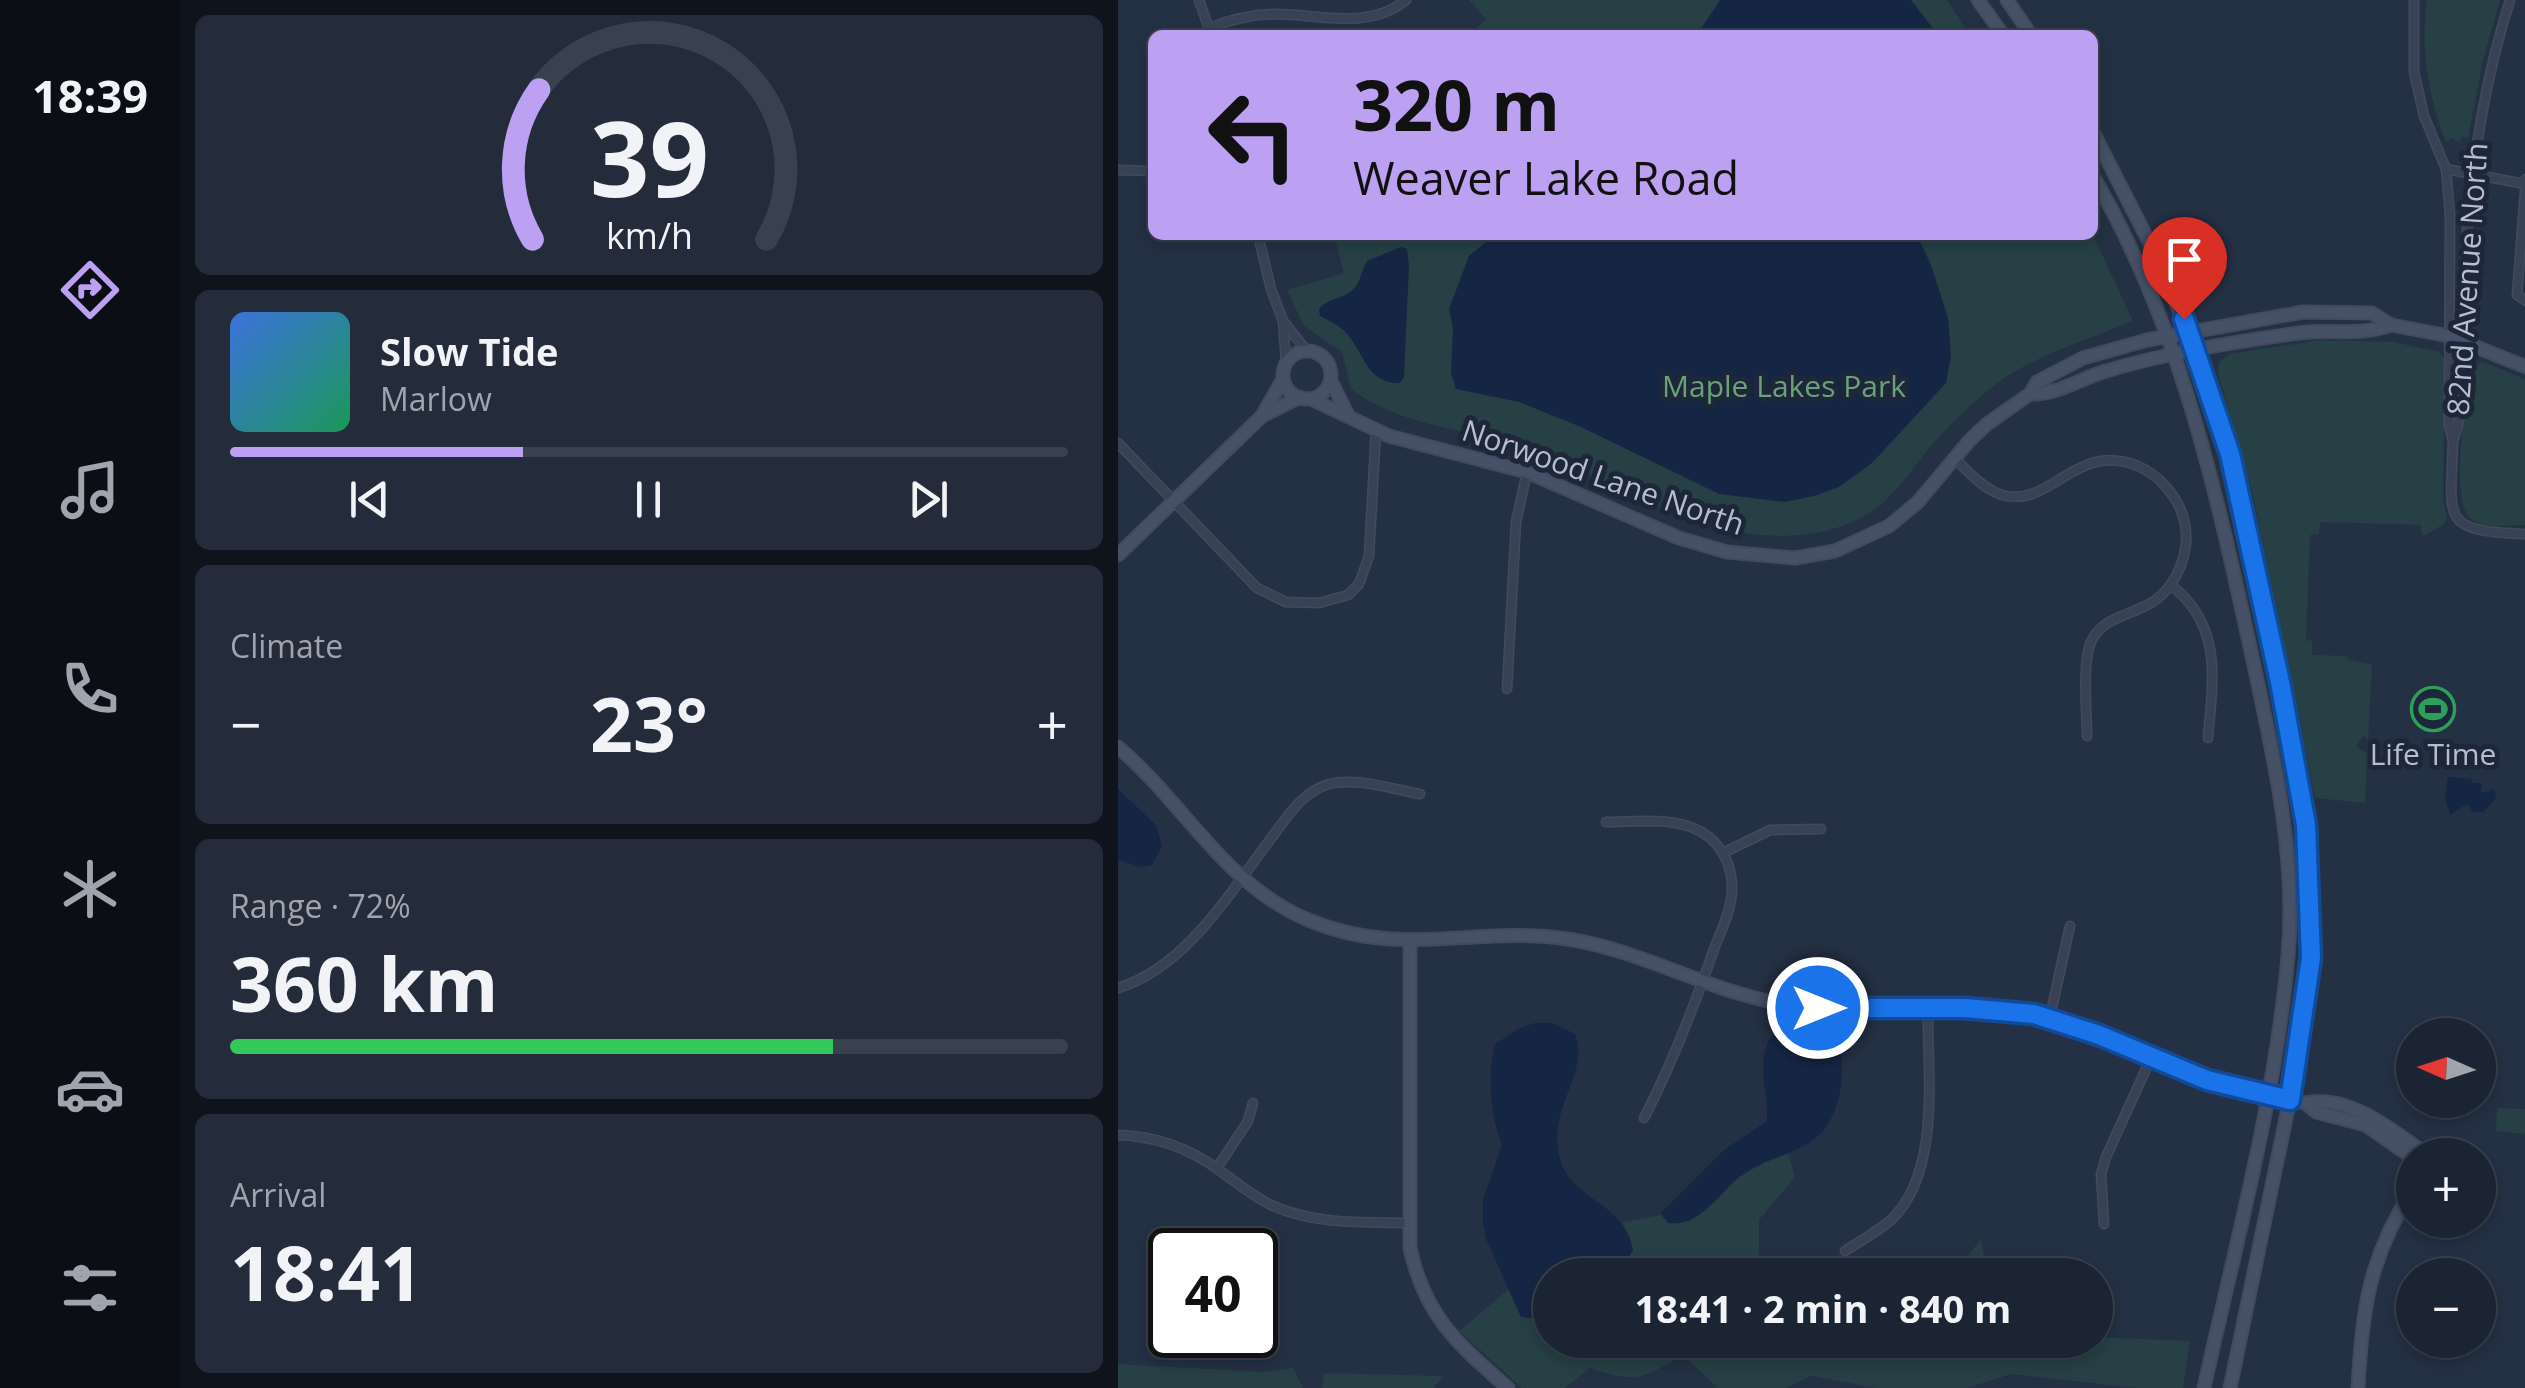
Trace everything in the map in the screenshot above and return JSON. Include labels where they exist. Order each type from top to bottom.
[{"type":"street","points":[[1200,0],[1210,30]]},
{"type":"street","points":[[1212,30],[1239,18],[1275,14],[1372,17],[1397,8],[1406,0]]},
{"type":"street","points":[[1978,0],[1999,30]]},
{"type":"street","points":[[2007,0],[2028,30]]},
{"type":"street","name":"82nd Avenue North","points":[[2414,0],[2414,72],[2424,116],[2446,169],[2450,214],[2449,426],[2454,441]]},
{"type":"street","name":"82nd Avenue North","points":[[2510,0],[2488,84],[2473,172],[2451,505],[2474,531],[2526,534]]},
{"type":"street","points":[[2098,142],[2164,272],[2230,454],[2280,682],[2306,825],[2311,958],[2290,1100],[2230,1388]]},
{"type":"street","points":[[2446,169],[2525,182],[2517,295],[2526,301]]},
{"type":"street","points":[[1118,170],[1148,172]]},
{"type":"street","points":[[2098,186],[2166,335],[2201,433],[2276,770],[2284,832],[2288,953],[2267,1095],[2204,1388]]},
{"type":"street","points":[[1259,240],[1283,320],[1306,350]]},
{"type":"street","name":"Norwood Lane North","points":[[1305,398],[1376,430],[1528,472],[1704,546],[1795,558],[1836,551],[1889,526],[1918,502],[1987,424],[2030,394],[2037,382],[2084,358],[2166,335],[2334,310],[2372,313],[2391,325]]},
{"type":"street","points":[[1118,554],[1262,416],[1283,379],[1283,320]]},
{"type":"street","points":[[2391,325],[2450,336],[2526,367]]},
{"type":"street","name":"Norwood Lane North","points":[[2030,394],[2045,394],[2126,365],[2304,332],[2372,332],[2391,325]]},
{"type":"street","points":[[1286,362],[1294,353],[1306,350],[1326,359],[1348,415]]},
{"type":"street","points":[[1283,379],[1287,389],[1305,398]]},
{"type":"street","points":[[1262,416],[1326,391],[1332,381]]},
{"type":"street","points":[[1118,443],[1257,588],[1286,602],[1334,602],[1359,584],[1369,556],[1376,430]]},
{"type":"street","points":[[1954,458],[1986,487],[2003,495],[2022,496],[2041,491],[2067,472],[2100,461],[2138,466],[2168,488],[2184,520],[2182,562],[2171,585],[2152,602],[2100,628],[2092,638],[2088,649],[2087,736]]},
{"type":"street","points":[[1507,689],[1516,522],[1528,472]]},
{"type":"street","points":[[2171,585],[2194,605],[2206,632],[2212,668],[2208,738]]},
{"type":"street","points":[[1118,747],[1149,775],[1207,846],[1242,878],[1305,918],[1368,938],[1410,942],[1535,936],[1567,939],[1599,945],[1783,1004],[1818,1008],[1999,1008],[2050,1018],[2207,1080],[2305,1103],[2319,1100],[2365,1113],[2399,1138]]},
{"type":"street","points":[[1118,988],[1174,956],[1242,878],[1286,817],[1317,789],[1349,782],[1420,794]]},
{"type":"street","points":[[1606,822],[1682,824],[1710,838],[1724,852],[1732,878],[1732,895],[1702,981],[1644,1118]]},
{"type":"street","points":[[1724,852],[1770,830],[1821,829]]},
{"type":"street","points":[[2050,1018],[2070,926]]},
{"type":"street","points":[[1410,942],[1409,1224],[1416,1273],[1433,1312],[1455,1342],[1508,1388]]},
{"type":"street","points":[[1845,1251],[1890,1220],[1903,1205],[1919,1170],[1928,1117],[1928,1008]]},
{"type":"street","points":[[2104,1224],[2102,1174],[2106,1156],[2150,1058]]},
{"type":"street","points":[[1217,1168],[1248,1121],[1253,1103]]},
{"type":"street","points":[[2305,1103],[2316,1112],[2366,1125],[2396,1146]]},
{"type":"street","points":[[1118,1135],[1164,1141],[1217,1168],[1266,1203],[1292,1214],[1318,1220],[1409,1224]]},
{"type":"street","points":[[2358,1388],[2371,1276],[2384,1238],[2396,1218]]},
{"type":"green space","points":[[1469,0],[1947,0],[1967,30],[1474,30],[1486,19]]},
{"type":"green space","points":[[2427,0],[2500,0],[2483,60],[2468,138],[2462,136],[2460,142],[2452,138],[2446,142],[2434,107],[2425,54]]},
{"type":"green space","name":"Maple Lakes Park","points":[[1335,240],[2095,240],[2133,321],[2010,374],[1952,423],[1891,495],[1868,514],[1830,530],[1768,535],[1703,524],[1544,454],[1420,421],[1373,403],[1351,389],[1342,352],[1304,326],[1287,290],[1344,273]]},
{"type":"green space","points":[[2321,340],[2394,342],[2439,352],[2445,360],[2444,524],[2424,536],[2421,525],[2320,522],[2319,534],[2310,535],[2306,640],[2312,641],[2312,655],[2347,656],[2348,660],[2372,665],[2368,741],[2364,735],[2356,746],[2367,754],[2365,803],[2315,798],[2252,491],[2218,374],[2219,363],[2229,354]]},
{"type":"green space","points":[[2483,362],[2525,379],[2525,525],[2482,524],[2471,519],[2464,509],[2460,472],[2463,425],[2471,371]]},
{"type":"green space","points":[[2497,1108],[2525,1109],[2525,1134],[2496,1131]]},
{"type":"green space","points":[[1788,1153],[1795,1177],[1759,1220],[1759,1258],[1628,1258],[1633,1250],[1622,1222],[1661,1215],[1668,1223],[1715,1202],[1738,1178],[1771,1158]]},
{"type":"green space","points":[[1981,1239],[1984,1258],[1966,1258]]},
{"type":"green space","points":[[1509,1289],[1515,1303],[1533,1316],[1533,1358],[1678,1358],[1638,1376],[1618,1376],[1590,1368],[1565,1388],[1522,1388],[1459,1331]]},
{"type":"green space","points":[[2113,1338],[2190,1341],[2183,1388],[2137,1388],[2012,1374],[1967,1388],[1877,1388],[1811,1376],[1786,1388],[1718,1388],[1686,1358],[2113,1358]]},
{"type":"green space","points":[[1118,1364],[1261,1372],[1293,1368],[1303,1388],[1118,1388]]},
{"type":"green space","points":[[1324,1373],[1444,1376],[1433,1388],[1322,1388]]},
{"type":"water","points":[[1720,0],[1911,0],[1934,30],[1700,30]]},
{"type":"water","points":[[1488,240],[1919,240],[1948,318],[1951,356],[1946,383],[1872,463],[1839,487],[1785,502],[1719,494],[1581,427],[1519,402],[1456,389],[1451,373],[1453,328],[1449,309],[1469,256]]},
{"type":"water","points":[[1401,247],[1407,249],[1409,266],[1404,377],[1400,383],[1374,374],[1348,335],[1320,316],[1319,309],[1352,290],[1367,261]]},
{"type":"water","points":[[2448,777],[2482,783],[2481,793],[2494,789],[2497,797],[2483,812],[2473,812],[2467,804],[2450,815],[2445,798]]},
{"type":"water","points":[[1118,789],[1156,825],[1162,846],[1152,865],[1141,867],[1118,860]]},
{"type":"water","points":[[1552,1023],[1575,1034],[1577,1063],[1558,1126],[1561,1162],[1576,1185],[1620,1222],[1633,1250],[1628,1258],[1533,1258],[1533,1318],[1521,1317],[1483,1224],[1483,1200],[1502,1145],[1491,1095],[1495,1044],[1520,1028]]},
{"type":"water","points":[[1784,1033],[1825,1040],[1840,1049],[1841,1088],[1828,1124],[1811,1142],[1743,1174],[1691,1220],[1668,1223],[1661,1213],[1723,1151],[1767,1121],[1764,1057],[1771,1036]]},
{"type":"place","name":"Life Time","points":[[2433,709]]},
{"type":"route","points":[[1818,1008],[1999,1008],[2034,1014],[2099,1035],[2207,1080],[2290,1100],[2311,958],[2306,825],[2280,682],[2230,454],[2184,319]]}]
